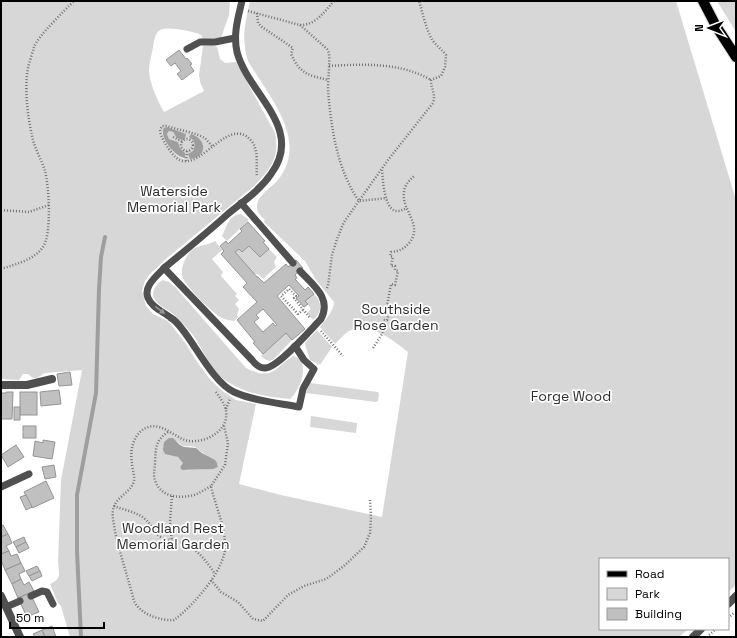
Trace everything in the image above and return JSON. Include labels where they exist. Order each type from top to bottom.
[{"type":"main road","points":[[703,1],[716,26],[736,57]]},
{"type":"street","points":[[1,385],[27,384],[52,380]]},
{"type":"street","points":[[1,596],[20,637]]},
{"type":"lane","points":[[242,1],[235,38],[238,53],[242,63],[273,115],[282,138],[282,148],[277,165],[259,188],[164,268],[152,280],[148,287],[148,298],[152,304],[172,318],[181,327],[223,384],[233,391],[254,398],[299,407],[303,389],[314,369],[304,360],[295,346]]},
{"type":"lane","points":[[187,49],[200,42],[214,42],[235,38]]},
{"type":"lane","points":[[241,203],[293,263]]},
{"type":"lane","points":[[164,268],[256,364],[265,368],[270,367],[281,359],[295,346],[315,325],[324,312],[324,300],[322,295],[300,271]]},
{"type":"lane","points":[[1,487],[29,474]]},
{"type":"lane","points":[[31,596],[42,591],[47,592],[53,604]]},
{"type":"lane","points":[[6,607],[20,601]]},
{"type":"path","points":[[1,269],[18,264],[34,256],[44,246],[48,231],[49,205],[45,172],[33,141],[27,102],[27,73],[35,45],[58,16],[74,1]]},
{"type":"path","points":[[240,9],[300,25],[307,25],[319,18],[334,1]]},
{"type":"path","points":[[419,1],[430,35],[434,42],[440,46],[446,55],[445,67],[441,76],[431,80]]},
{"type":"path","points":[[257,13],[258,23],[262,27],[293,48],[291,54],[292,58],[305,74],[328,80]]},
{"type":"path","points":[[300,25],[329,53],[328,80],[330,109],[336,143],[342,166],[352,191],[359,201]]},
{"type":"path","points":[[329,66],[367,64],[400,68],[421,74],[431,80]]},
{"type":"path","points":[[322,295],[328,286],[332,255],[344,222],[382,169],[433,103],[435,96],[431,85],[431,80]]},
{"type":"path","points":[[212,146],[205,138],[187,132],[166,126],[162,126],[160,130],[162,138],[174,156],[186,161],[194,160],[212,146],[234,134],[245,135],[251,140],[255,148],[259,188]]},
{"type":"path","points":[[187,132],[188,139],[191,141],[193,146],[192,150],[187,151]]},
{"type":"path","points":[[173,137],[183,142]]},
{"type":"path","points":[[187,151],[182,148],[183,142],[188,139]]},
{"type":"path","points":[[186,161],[187,151]]},
{"type":"path","points":[[382,169],[389,206],[395,212],[407,208]]},
{"type":"path","points":[[373,348],[382,334],[384,325],[382,324],[383,320],[388,320],[391,306],[387,306],[392,284],[395,285],[398,271],[395,270],[395,266],[391,266],[393,257],[390,256],[392,252],[405,249],[412,240],[414,232],[414,223],[403,195],[407,184],[414,176]]},
{"type":"path","points":[[359,201],[387,198]]},
{"type":"path","points":[[1,210],[29,212],[49,205]]},
{"type":"path","points":[[303,310],[298,314],[281,296],[289,289],[296,296],[294,298],[315,325],[343,356]]},
{"type":"path","points":[[168,431],[161,437],[157,446],[154,479],[158,488],[172,496],[194,494],[211,486],[225,465],[228,443],[224,426],[226,409],[214,386]]},
{"type":"path","points":[[211,486],[226,543],[222,562],[211,580],[190,607],[174,620],[160,619],[140,610],[134,601],[121,558],[113,517],[114,506],[118,499],[132,486],[134,480],[131,456],[133,445],[137,436],[141,431],[149,426],[159,427],[181,439],[191,441],[201,440],[209,438],[224,426]]},
{"type":"path","points":[[172,496],[170,521],[172,542]]},
{"type":"path","points":[[211,580],[222,592],[238,602],[253,619],[264,621],[288,595],[304,586],[326,579],[344,566],[364,547],[370,533],[372,518],[370,500]]},
{"type":"path","points":[[114,506],[139,516],[145,520],[159,536],[172,542],[182,543],[192,548],[206,562],[215,574]]},
{"type":"path","points":[[707,637],[715,630]]},
{"type":"green space","name":"Forge Wood","points":[[1,1],[230,1],[229,15],[221,38],[203,39],[201,35],[197,33],[184,30],[163,29],[158,31],[154,40],[149,65],[151,82],[164,112],[204,91],[199,75],[203,46],[212,45],[217,47],[220,59],[225,63],[236,62],[275,133],[275,156],[265,174],[254,186],[167,258],[150,274],[145,281],[142,291],[146,306],[153,314],[168,321],[209,378],[221,390],[236,400],[256,404],[239,484],[281,495],[382,517],[408,352],[388,337],[365,328],[349,331],[335,344],[320,327],[331,312],[334,302],[316,280],[305,261],[264,222],[265,220],[258,212],[258,201],[278,180],[285,168],[289,155],[289,143],[287,130],[276,106],[248,61],[244,38],[245,24],[250,1],[676,1],[736,200],[736,585],[729,591],[729,558],[599,558],[599,630],[687,630],[679,637],[70,637],[61,606],[58,603],[50,584],[58,578],[59,575],[58,563],[61,480],[82,370],[45,373],[37,378],[33,378],[28,374],[23,374],[19,380],[1,379]],"holes":[[[167,127],[185,138],[176,135],[171,131],[167,134],[169,139],[178,142],[180,148],[184,152],[184,159],[174,152],[162,133]],[[177,441],[183,446],[195,447],[214,461],[218,467],[184,470],[180,467],[183,463],[182,461],[173,455]]]},
{"type":"green space","points":[[717,1],[736,1],[736,32]]},
{"type":"green space","points":[[241,214],[249,220],[227,241],[222,236],[228,222],[233,217]]},
{"type":"green space","points":[[215,241],[222,250],[212,259],[223,272],[221,276],[237,294],[235,296],[239,300],[235,304],[239,309],[237,315],[238,317],[234,321],[226,320],[212,311],[193,292],[182,275],[182,269],[186,257],[190,252],[195,248]]},
{"type":"green space","points":[[249,246],[260,257],[269,249],[277,257],[274,262],[276,267],[263,279],[258,274],[254,274],[235,252],[239,249],[242,252]]},
{"type":"green space","points":[[163,280],[169,282],[176,288],[246,368],[255,372],[267,373],[272,372],[293,356],[299,359],[302,363],[303,369],[300,383],[294,395],[290,399],[258,394],[235,386],[222,378],[212,367],[191,332],[175,315],[155,300],[153,294],[154,288]]},
{"type":"green space","points":[[314,294],[319,300],[320,310],[313,320],[307,313],[311,309],[305,301]]},
{"type":"green space","points":[[317,330],[332,347],[320,365],[310,360],[305,343]]},
{"type":"green space","points":[[286,333],[292,340],[274,359],[270,361],[261,356],[263,354]]},
{"type":"green space","points":[[310,383],[378,392],[378,401],[376,402],[306,393]]},
{"type":"green space","points":[[311,416],[357,423],[356,433],[310,427]]},
{"type":"shaded area","points":[[167,127],[186,134],[185,139],[182,140],[177,138],[173,132],[169,131],[167,134],[169,139],[178,142],[180,148],[185,153],[185,158],[173,151],[163,136],[164,128]]},
{"type":"shaded area","points":[[191,134],[200,140],[203,148],[200,155],[196,158],[190,159],[188,154],[193,151],[195,145],[193,140],[189,137]]},
{"type":"shaded area","points":[[169,438],[173,438],[184,447],[196,448],[215,460],[218,467],[213,469],[182,470],[180,467],[183,463],[178,457],[165,454],[163,450],[164,442]]},
{"type":"building","points":[[179,50],[192,64],[190,65],[194,71],[182,80],[177,74],[181,71],[175,63],[171,66],[166,60]]},
{"type":"building","points":[[248,222],[265,241],[263,242],[269,249],[260,257],[249,246],[242,252],[239,249],[235,252],[257,277],[264,283],[286,264],[288,267],[296,260],[303,268],[295,275],[297,278],[295,279],[305,290],[308,287],[314,294],[305,301],[308,304],[304,307],[296,298],[299,296],[289,285],[277,296],[305,329],[292,340],[286,333],[263,354],[253,343],[255,342],[237,320],[257,302],[243,287],[247,283],[221,254],[224,251],[220,246],[226,241],[228,244],[242,231],[240,229]],"holes":[[[263,309],[277,325],[275,326],[273,323],[263,332],[254,322],[259,318],[256,315]]]},
{"type":"building","points":[[70,372],[72,385],[59,386],[57,374]]},
{"type":"building","points":[[59,390],[61,404],[41,406],[40,392]]},
{"type":"building","points":[[13,392],[12,419],[1,419],[1,393]]},
{"type":"building","points":[[20,392],[37,392],[37,415],[20,415]]},
{"type":"building","points":[[14,407],[20,407],[20,420],[14,420]]},
{"type":"building","points":[[23,426],[36,426],[36,438],[23,438]]},
{"type":"building","points":[[43,440],[55,442],[52,459],[33,456],[35,441],[43,443]]},
{"type":"building","points":[[16,445],[24,457],[8,467],[1,455]]},
{"type":"building","points":[[54,465],[56,477],[45,479],[42,467]]},
{"type":"building","points":[[46,481],[54,498],[32,508],[24,492]]},
{"type":"building","points":[[26,495],[32,507],[26,510],[20,497]]},
{"type":"building","points":[[3,525],[8,534],[1,537],[1,526]]},
{"type":"building","points":[[8,534],[12,543],[6,546],[9,551],[1,554],[1,537]]},
{"type":"building","points":[[24,537],[26,542],[16,547],[13,542]]},
{"type":"building","points":[[26,542],[29,548],[19,553],[16,547]]},
{"type":"building","points":[[9,551],[11,556],[17,554],[21,563],[5,570],[1,560],[1,554]]},
{"type":"building","points":[[21,563],[25,571],[19,574],[21,579],[12,584],[5,570]]},
{"type":"building","points":[[37,566],[40,571],[29,576],[26,571]]},
{"type":"building","points":[[40,571],[42,576],[32,581],[29,576]]},
{"type":"building","points":[[21,579],[24,585],[29,582],[34,591],[18,598],[12,584]]},
{"type":"building","points":[[30,593],[39,612],[27,617],[18,598]]},
{"type":"building","points":[[52,626],[56,637],[45,637],[42,630]]},
{"type":"building","points":[[42,630],[45,637],[35,637],[33,634]]},
{"type":"waterway","points":[[81,637],[77,551],[77,495],[96,393],[99,289],[101,257],[105,237]]},
{"type":"park label","name":"Waterside Memorial Park","points":[[174,200]]},
{"type":"park label","name":"Southside Rose Garden","points":[[396,318]]},
{"type":"park label","name":"Woodland Rest Memorial Garden","points":[[173,536]]}]
